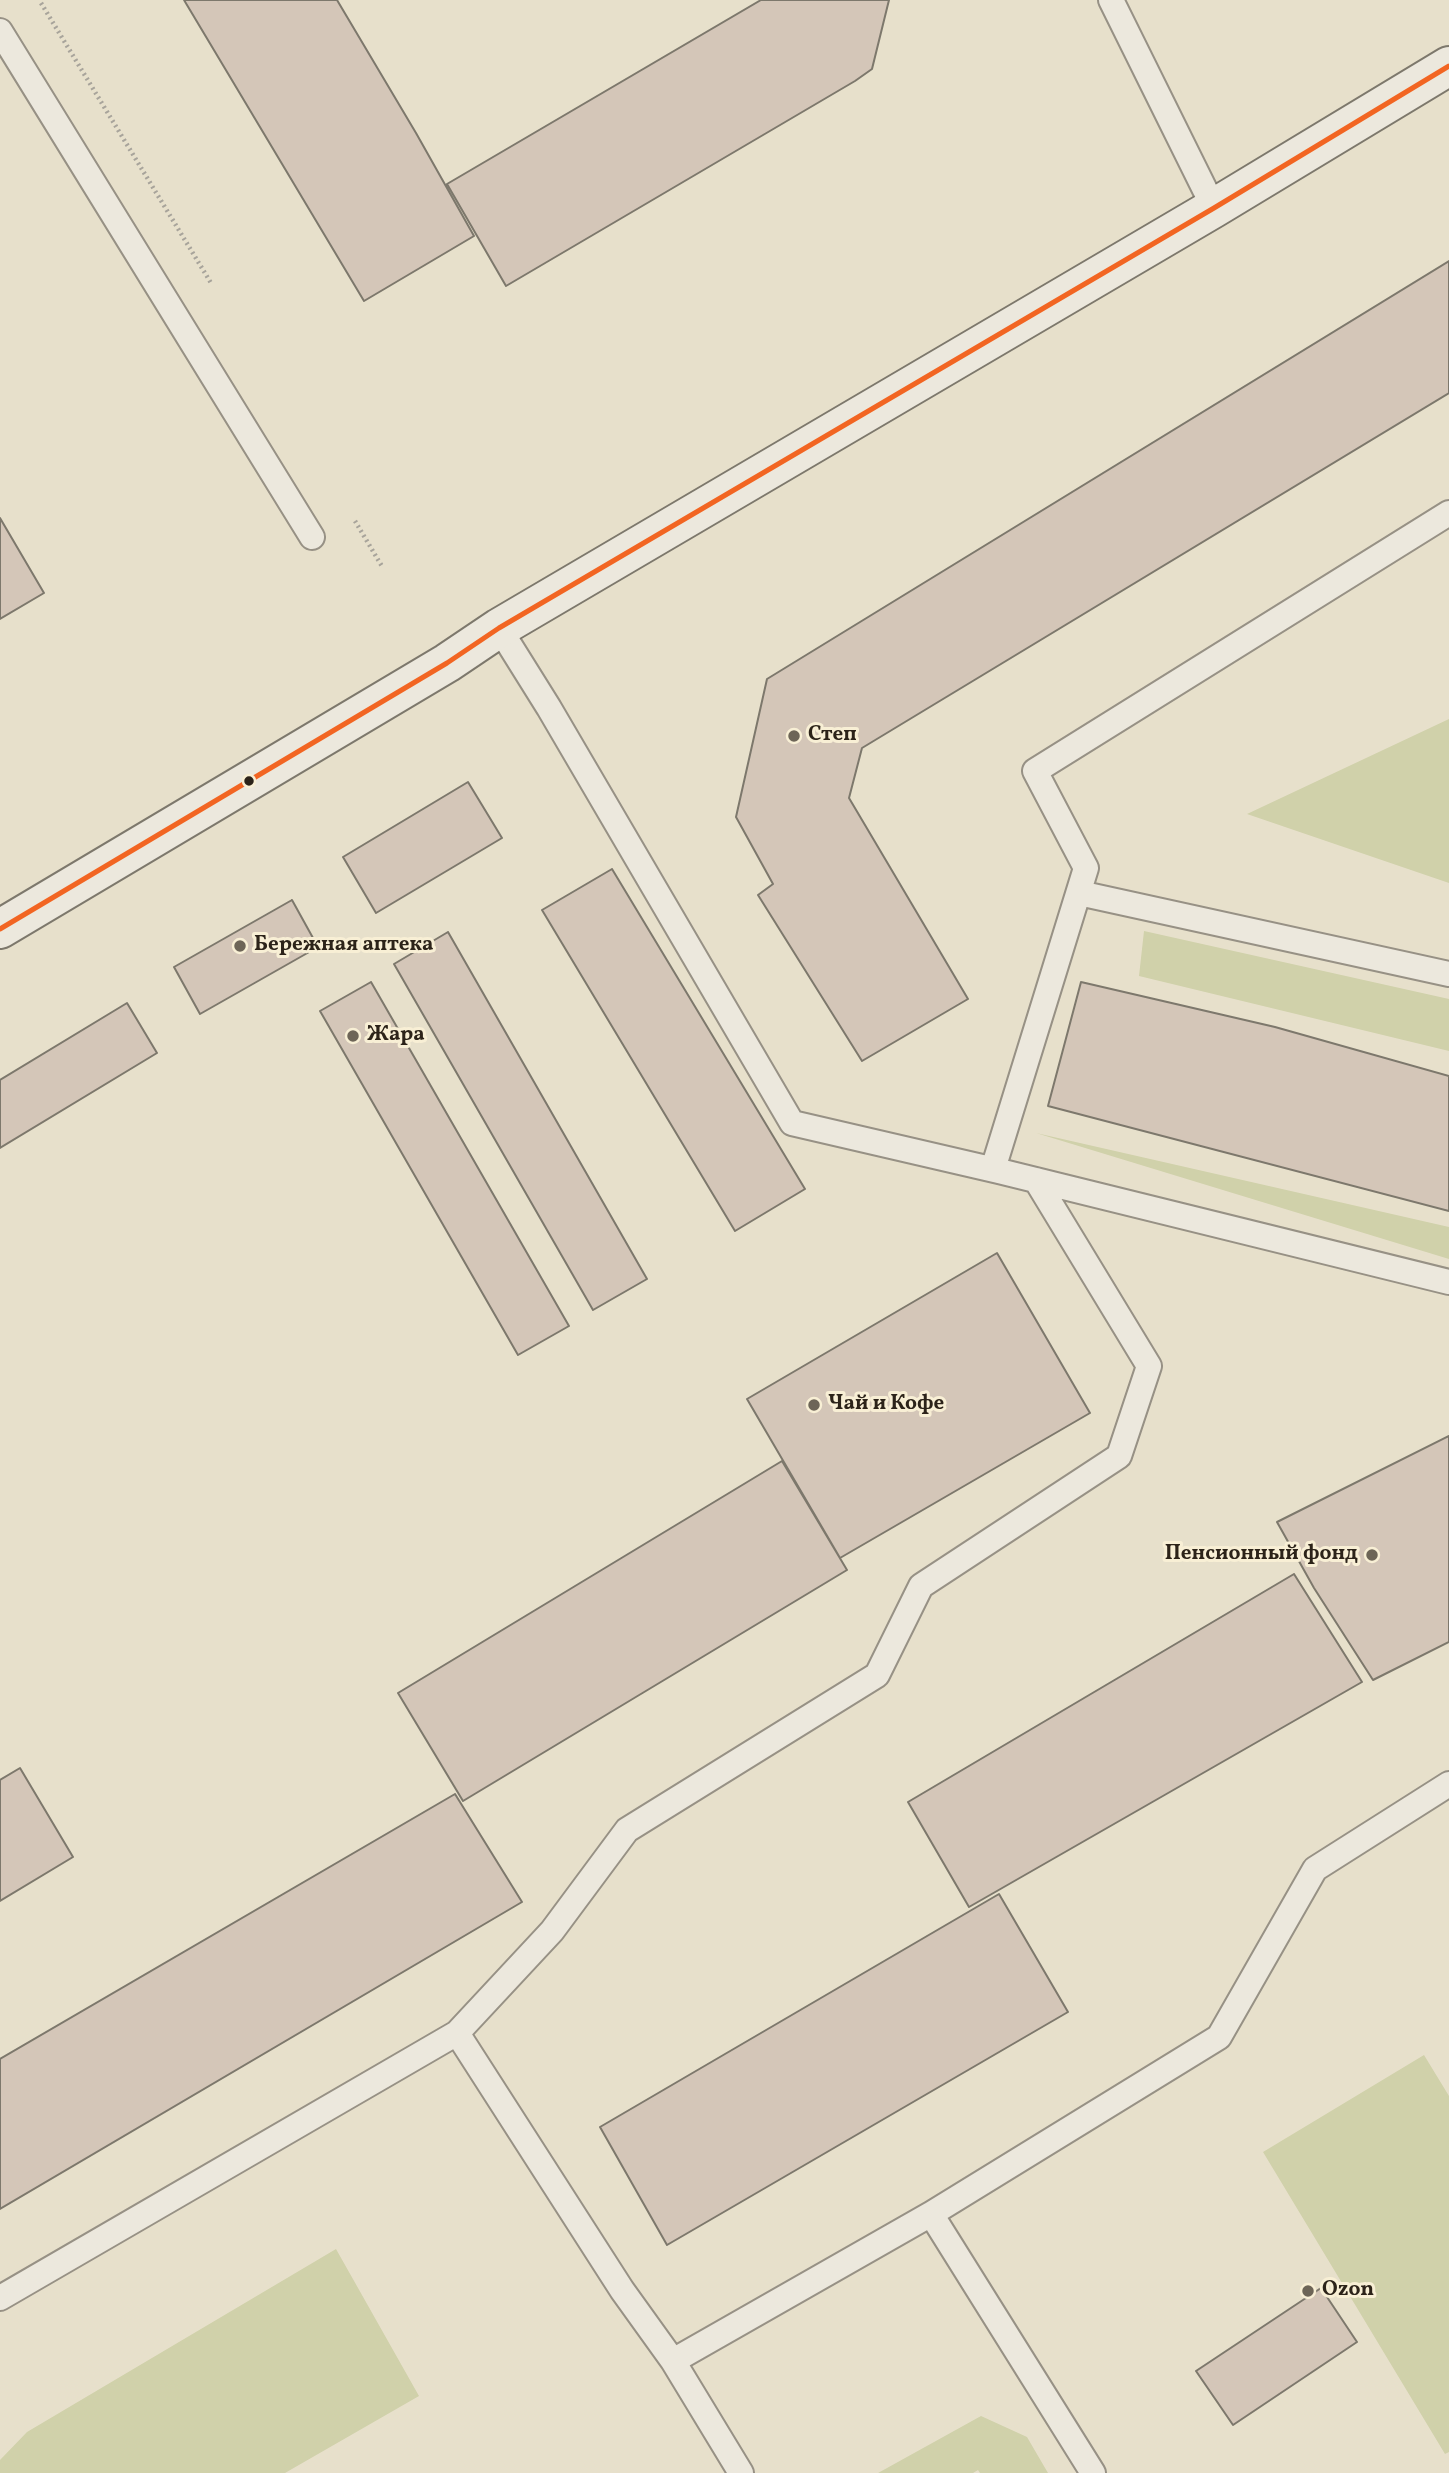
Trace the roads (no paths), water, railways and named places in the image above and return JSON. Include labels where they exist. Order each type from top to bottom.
[{"type":"main road","points":[[0,929],[447,663],[499,628],[1214,208],[1449,65]]},
{"type":"lane","points":[[1111,0],[1214,208]]},
{"type":"lane","points":[[0,31],[312,537]]},
{"type":"lane","points":[[999,1171],[993,1169],[1086,868],[1035,771],[1449,513]]},
{"type":"lane","points":[[499,628],[549,708],[792,1123],[1449,1282]]},
{"type":"lane","points":[[1079,893],[1449,974]]},
{"type":"lane","points":[[0,2298],[457,2033],[552,1931],[627,1830],[877,1675],[921,1586],[1119,1457],[1149,1366],[1036,1180]]},
{"type":"lane","points":[[673,2361],[931,2214],[1219,2037],[1315,1868],[1449,1784]]},
{"type":"lane","points":[[457,2033],[622,2290],[673,2361],[741,2473]]},
{"type":"lane","points":[[931,2214],[1093,2473]]},
{"type":"place","name":"Степ","points":[[794,736]]},
{"type":"place","name":"Бережная аптека","points":[[240,946]]},
{"type":"place","name":"Жара","points":[[353,1036]]},
{"type":"place","name":"Чай и Кофе","points":[[814,1405]]},
{"type":"place","name":"Пенсионный фонд","points":[[1372,1555]]},
{"type":"place","name":"Ozon","points":[[1308,2291]]}]
